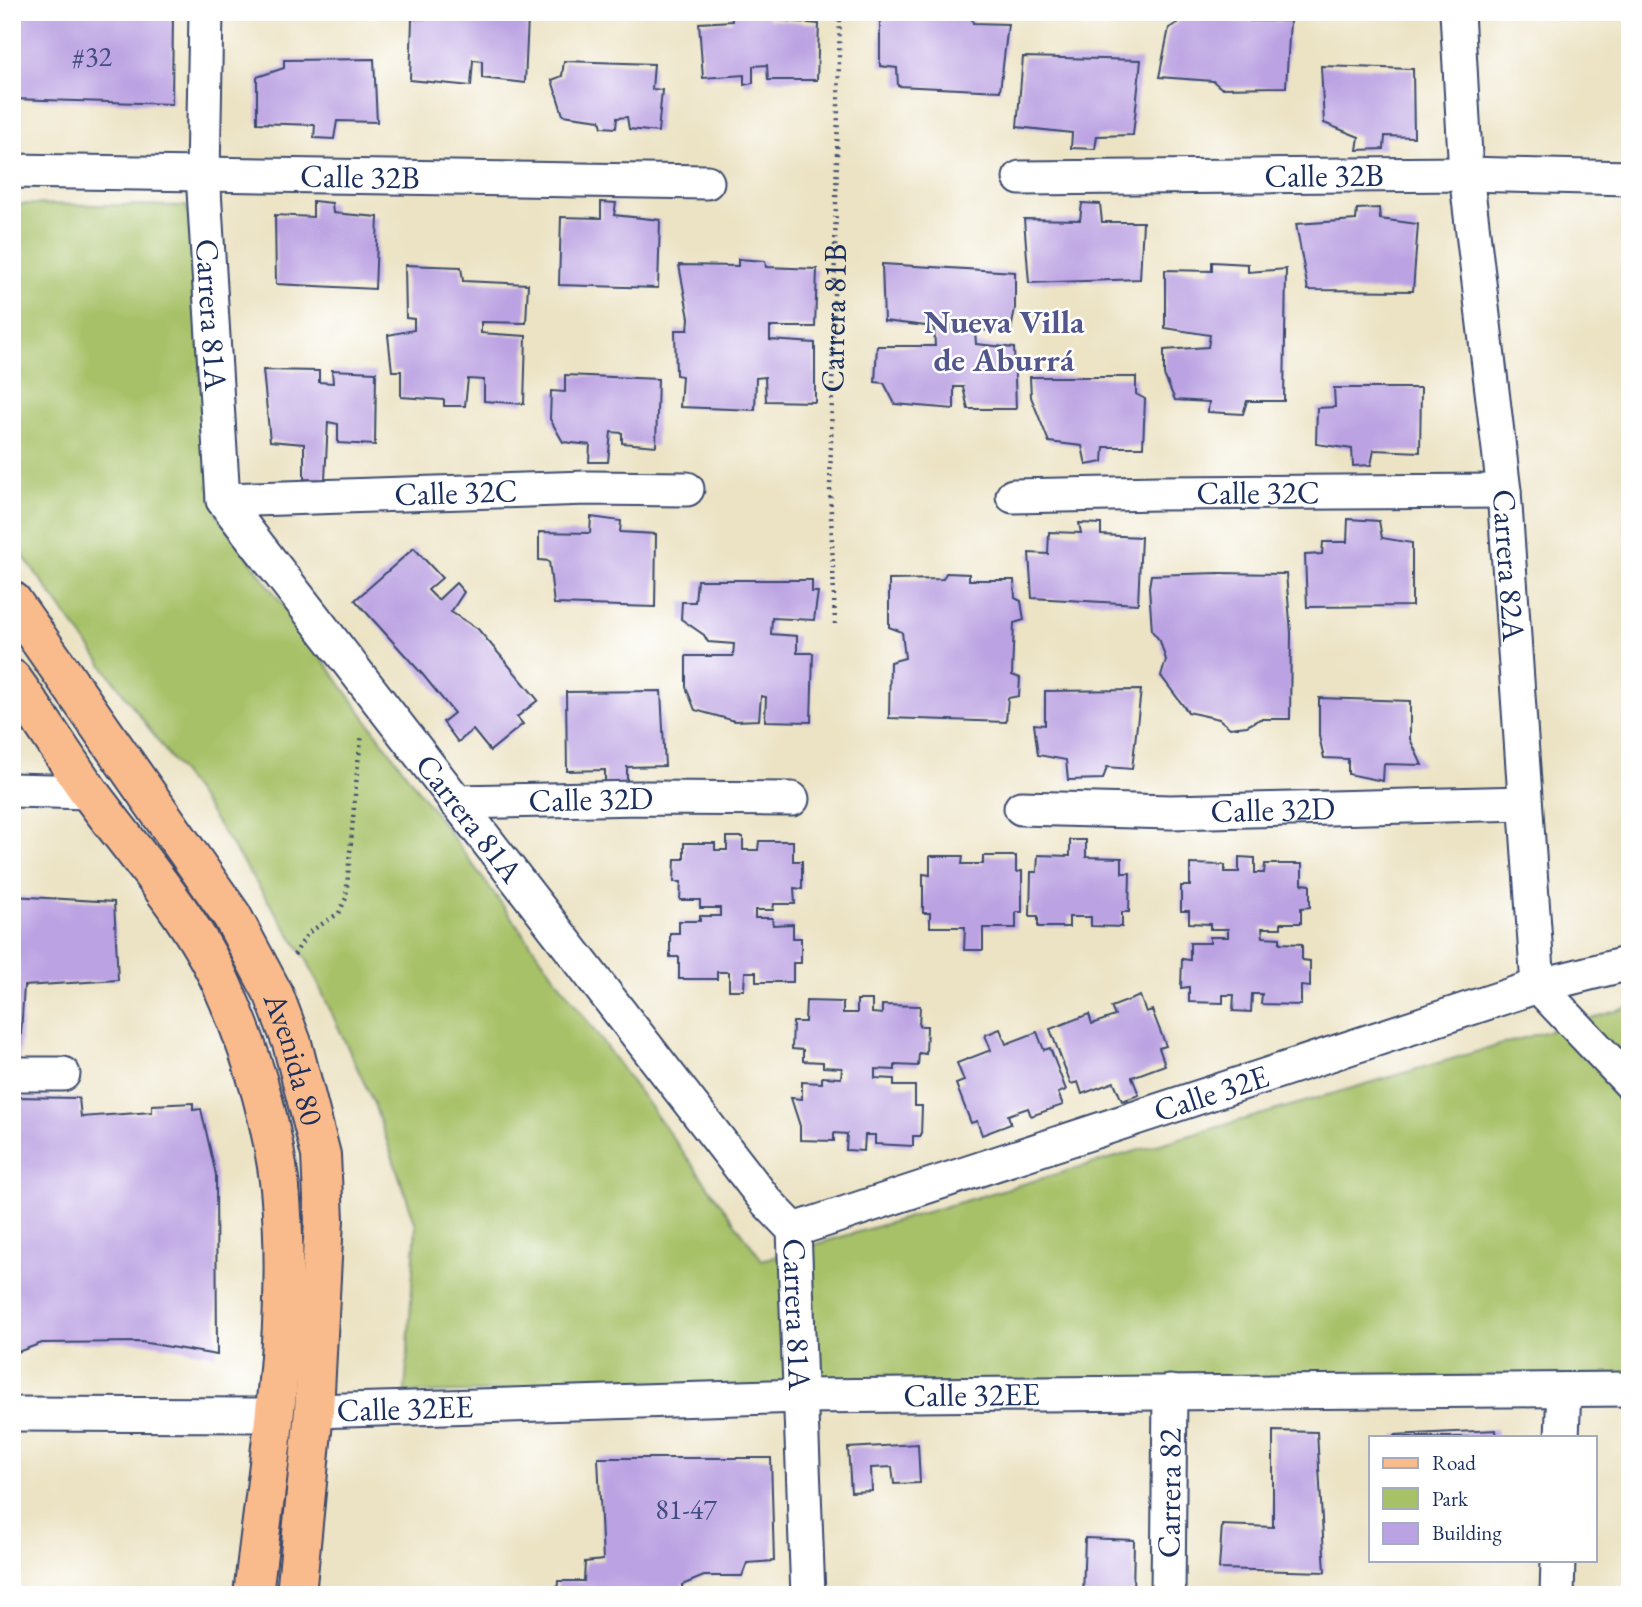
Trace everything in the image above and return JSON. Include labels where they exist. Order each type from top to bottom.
[{"type":"main road","name":"Avenida 80","points":[[12,601],[232,916],[274,995],[292,1043],[321,1155],[324,1207],[314,1411],[296,1595]]},
{"type":"main road","name":"Avenida 80","points":[[12,679],[89,792],[198,941],[221,984],[258,1086],[278,1177],[282,1238],[282,1320],[253,1595]]},
{"type":"street","name":"Carrera 81A","points":[[206,12],[204,174],[223,500],[766,1201],[794,1230],[808,1595]]},
{"type":"street","name":"Carrera 82A","points":[[1457,12],[1466,174],[1504,491],[1538,986]]},
{"type":"street","name":"Calle 32B","points":[[12,171],[707,182]]},
{"type":"street","name":"Calle 32B","points":[[1020,178],[1466,174],[1630,178]]},
{"type":"street","name":"Calle 32C","points":[[223,500],[587,488],[687,489]]},
{"type":"street","name":"Calle 32C","points":[[1013,496],[1504,491]]},
{"type":"street","points":[[12,790],[89,792]]},
{"type":"street","name":"Calle 32D","points":[[456,802],[640,797],[792,799]]},
{"type":"street","name":"Calle 32D","points":[[1021,808],[1171,812],[1524,803]]},
{"type":"street","name":"Calle 32E","points":[[794,1230],[1538,986],[1630,963]]},
{"type":"street","points":[[1538,986],[1630,1083]]},
{"type":"street","points":[[12,1074],[63,1074]]},
{"type":"street","name":"Calle 32EE","points":[[314,1411],[801,1396],[1630,1389]]},
{"type":"street","points":[[1562,1436],[1564,1390]]},
{"type":"street","name":"Carrera 82","points":[[1167,1595],[1170,1392]]},
{"type":"street","points":[[12,1414],[273,1415]]},
{"type":"street","points":[[1557,1595],[1558,1562]]},
{"type":"path","name":"Carrera 81B","points":[[835,624],[830,488],[840,12]]},
{"type":"path","points":[[293,956],[308,933],[339,913],[346,898],[358,762],[370,691]]},
{"type":"green space","points":[[12,204],[187,206],[217,515],[762,1260],[1630,1007],[1630,1374],[405,1393],[416,1225],[374,1104],[307,960],[207,808],[12,537]]},
{"type":"building","points":[[12,12],[173,12],[172,104],[12,99]]},
{"type":"building","points":[[447,12],[488,12],[488,16],[528,18],[525,83],[482,78],[482,61],[473,60],[471,86],[410,80],[412,19],[447,17]]},
{"type":"building","points":[[731,12],[769,12],[768,19],[819,24],[817,80],[768,80],[767,65],[753,66],[753,83],[744,85],[744,75],[703,78],[699,23],[732,21]]},
{"type":"building","points":[[880,12],[971,12],[973,23],[1008,24],[1000,91],[898,86],[897,68],[880,66]]},
{"type":"building","points":[[1177,12],[1250,12],[1250,21],[1290,21],[1286,87],[1221,88],[1213,81],[1159,77],[1169,28],[1177,23]]},
{"type":"building","points":[[1023,57],[1141,60],[1133,135],[1097,136],[1095,149],[1071,148],[1072,133],[1017,127]]},
{"type":"building","points":[[374,59],[377,122],[337,121],[334,139],[314,138],[315,125],[257,123],[257,77],[284,68],[284,60]]},
{"type":"building","points":[[564,61],[654,64],[652,89],[662,90],[658,132],[629,129],[627,117],[617,118],[616,128],[602,127],[600,120],[563,115],[552,80],[562,76]]},
{"type":"building","points":[[1321,66],[1413,69],[1414,137],[1385,136],[1384,149],[1357,150],[1359,137],[1324,123]]},
{"type":"building","points":[[313,201],[332,203],[333,213],[378,217],[375,289],[276,284],[275,215],[313,217]]},
{"type":"building","points":[[601,202],[616,203],[614,215],[660,220],[658,288],[559,285],[561,217],[601,218]]},
{"type":"building","points":[[1082,203],[1100,204],[1102,222],[1143,222],[1140,279],[1029,283],[1024,219],[1080,220]]},
{"type":"building","points":[[1379,208],[1380,219],[1418,224],[1413,291],[1308,290],[1296,224],[1356,220],[1357,209]]},
{"type":"building","points":[[738,259],[765,261],[766,267],[817,269],[815,327],[770,327],[770,340],[815,343],[815,402],[766,401],[765,377],[756,378],[755,410],[680,407],[682,376],[676,375],[675,330],[688,330],[689,318],[679,265],[738,266]]},
{"type":"building","points":[[1212,262],[1248,264],[1248,272],[1286,269],[1284,401],[1247,401],[1243,414],[1208,412],[1209,402],[1175,400],[1164,375],[1164,350],[1208,347],[1210,335],[1165,328],[1165,270],[1212,271]]},
{"type":"building","points":[[882,264],[1015,272],[1015,308],[1011,331],[975,330],[976,344],[1014,348],[1016,409],[968,409],[963,387],[954,387],[954,409],[895,404],[884,383],[875,382],[877,346],[935,346],[934,327],[884,321]]},
{"type":"building","points":[[405,265],[461,267],[463,281],[528,284],[526,323],[481,322],[481,333],[526,336],[524,404],[484,401],[484,380],[468,379],[465,406],[444,406],[444,400],[401,397],[401,371],[392,371],[388,335],[414,330],[414,319],[406,318]]},
{"type":"building","points":[[263,370],[319,371],[319,382],[333,383],[332,370],[376,372],[375,445],[338,443],[338,424],[328,422],[325,480],[304,479],[304,444],[270,441]]},
{"type":"building","points":[[565,375],[658,379],[656,446],[622,443],[622,433],[611,432],[608,462],[589,462],[590,445],[563,442],[550,419],[551,391],[565,392]]},
{"type":"building","points":[[1030,377],[1136,377],[1136,394],[1145,399],[1143,447],[1104,447],[1103,462],[1086,465],[1082,446],[1049,442],[1031,397]]},
{"type":"building","points":[[1334,388],[1421,388],[1420,452],[1374,450],[1371,465],[1353,466],[1352,449],[1316,444],[1317,408],[1335,407]]},
{"type":"building","points":[[591,517],[621,521],[620,532],[656,534],[655,607],[554,604],[549,561],[539,560],[539,532],[590,533]]},
{"type":"building","points":[[1348,519],[1379,521],[1382,538],[1412,543],[1412,606],[1307,607],[1305,555],[1322,554],[1323,542],[1347,542]]},
{"type":"building","points":[[1079,523],[1101,524],[1101,535],[1141,537],[1138,604],[1032,598],[1029,553],[1048,554],[1049,532],[1081,533]]},
{"type":"building","points":[[414,548],[442,578],[428,590],[438,600],[456,583],[464,592],[451,612],[478,629],[538,700],[517,717],[523,724],[490,751],[473,730],[458,742],[443,722],[454,713],[355,600]]},
{"type":"building","points":[[946,573],[969,574],[969,580],[1014,580],[1015,598],[1021,601],[1024,620],[1014,623],[1012,675],[1020,678],[1019,696],[1008,698],[1006,722],[889,718],[890,662],[905,658],[902,632],[889,627],[889,580],[943,579]]},
{"type":"building","points":[[1286,574],[1291,633],[1290,719],[1260,719],[1247,726],[1230,728],[1219,719],[1188,712],[1161,676],[1166,660],[1160,641],[1152,631],[1149,587],[1151,575]]},
{"type":"building","points":[[697,580],[812,580],[812,592],[818,592],[814,620],[772,618],[771,634],[797,636],[797,653],[813,653],[811,722],[765,721],[766,697],[761,696],[759,720],[735,721],[695,710],[686,687],[686,656],[733,656],[734,644],[708,642],[704,635],[681,619],[682,602],[695,602]]},
{"type":"building","points":[[1141,690],[1132,769],[1107,767],[1103,779],[1068,780],[1066,760],[1038,755],[1034,724],[1045,725],[1045,691]]},
{"type":"building","points":[[661,691],[665,766],[627,767],[627,788],[605,789],[605,770],[567,771],[566,692]]},
{"type":"building","points":[[1319,698],[1410,701],[1410,739],[1422,765],[1384,764],[1383,781],[1348,774],[1348,759],[1324,758],[1319,736]]},
{"type":"building","points":[[727,837],[743,837],[743,850],[758,850],[759,841],[793,841],[793,861],[802,861],[802,889],[794,888],[795,904],[774,904],[773,910],[755,910],[755,918],[772,918],[773,925],[793,924],[793,938],[801,938],[801,963],[793,963],[793,982],[756,982],[756,972],[745,972],[744,990],[729,990],[729,972],[717,972],[717,979],[679,979],[679,957],[670,957],[670,933],[679,933],[679,921],[700,921],[700,916],[720,916],[720,908],[700,908],[700,900],[680,900],[681,882],[674,882],[675,859],[684,859],[684,843],[715,843],[715,850],[727,850]]},
{"type":"building","points":[[1070,840],[1086,840],[1086,857],[1122,858],[1122,873],[1130,873],[1129,912],[1122,912],[1122,927],[1091,926],[1091,917],[1069,917],[1069,927],[1038,927],[1038,916],[1030,916],[1031,872],[1037,872],[1038,855],[1070,856]]},
{"type":"building","points":[[930,856],[963,856],[962,864],[983,864],[983,856],[1016,856],[1016,872],[1022,871],[1022,912],[1016,912],[1016,928],[983,928],[983,950],[964,950],[965,927],[930,927],[930,913],[923,913],[923,874],[930,875]]},
{"type":"building","points":[[1239,857],[1255,858],[1255,873],[1264,873],[1265,864],[1302,864],[1302,884],[1310,885],[1310,907],[1301,908],[1301,923],[1281,923],[1281,928],[1262,928],[1263,937],[1280,938],[1280,943],[1302,944],[1302,960],[1310,961],[1310,987],[1301,986],[1301,1005],[1261,1004],[1262,994],[1252,994],[1251,1012],[1233,1011],[1234,995],[1223,995],[1223,1003],[1189,1002],[1189,987],[1181,988],[1182,959],[1190,960],[1190,943],[1210,943],[1210,937],[1228,937],[1228,929],[1210,929],[1210,924],[1189,923],[1189,911],[1181,911],[1181,886],[1190,886],[1190,864],[1225,865],[1225,872],[1239,872]]},
{"type":"building","points":[[12,896],[114,902],[118,980],[24,986],[19,1065],[12,1065]]},
{"type":"building","points":[[1140,996],[1146,1012],[1152,1010],[1166,1046],[1159,1048],[1165,1065],[1132,1077],[1139,1095],[1122,1101],[1114,1082],[1082,1094],[1078,1082],[1071,1084],[1050,1029],[1089,1014],[1092,1024],[1115,1016],[1111,1007]]},
{"type":"building","points":[[857,1000],[872,1000],[872,1013],[882,1014],[882,1005],[920,1006],[919,1026],[927,1026],[926,1054],[919,1053],[918,1066],[895,1065],[895,1070],[875,1069],[875,1078],[894,1079],[894,1086],[915,1086],[915,1106],[922,1106],[921,1136],[913,1136],[913,1146],[875,1144],[875,1135],[865,1135],[864,1151],[846,1150],[847,1134],[834,1133],[834,1141],[800,1140],[800,1126],[791,1098],[802,1099],[802,1082],[822,1083],[822,1077],[841,1078],[842,1068],[823,1067],[823,1062],[803,1061],[803,1050],[792,1049],[793,1022],[805,1022],[806,1001],[843,1002],[843,1013],[857,1013]]},
{"type":"building","points":[[1000,1029],[1006,1044],[1037,1032],[1044,1050],[1050,1048],[1066,1090],[1058,1093],[1063,1105],[1031,1116],[1028,1108],[1008,1115],[1011,1124],[982,1135],[977,1121],[971,1123],[956,1084],[964,1081],[957,1063],[991,1050],[985,1035]]},
{"type":"building","points":[[12,1097],[79,1098],[81,1117],[152,1112],[152,1105],[193,1103],[193,1110],[201,1109],[216,1175],[217,1355],[141,1342],[42,1343],[12,1354]]},
{"type":"building","points":[[1496,1430],[1497,1436],[1394,1436]]},
{"type":"building","points":[[1273,1431],[1317,1432],[1325,1572],[1219,1569],[1222,1525],[1273,1527]]},
{"type":"building","points":[[918,1444],[920,1483],[894,1484],[892,1467],[871,1468],[872,1491],[851,1492],[848,1448]]},
{"type":"building","points":[[598,1458],[771,1458],[774,1561],[747,1563],[742,1576],[704,1576],[682,1585],[682,1595],[557,1595],[558,1581],[584,1581],[585,1562],[603,1560]]},
{"type":"building","points":[[1085,1538],[1134,1540],[1133,1595],[1083,1595]]},
{"type":"district","name":"Nueva Villa de Aburrá","points":[[1004,340]]}]
